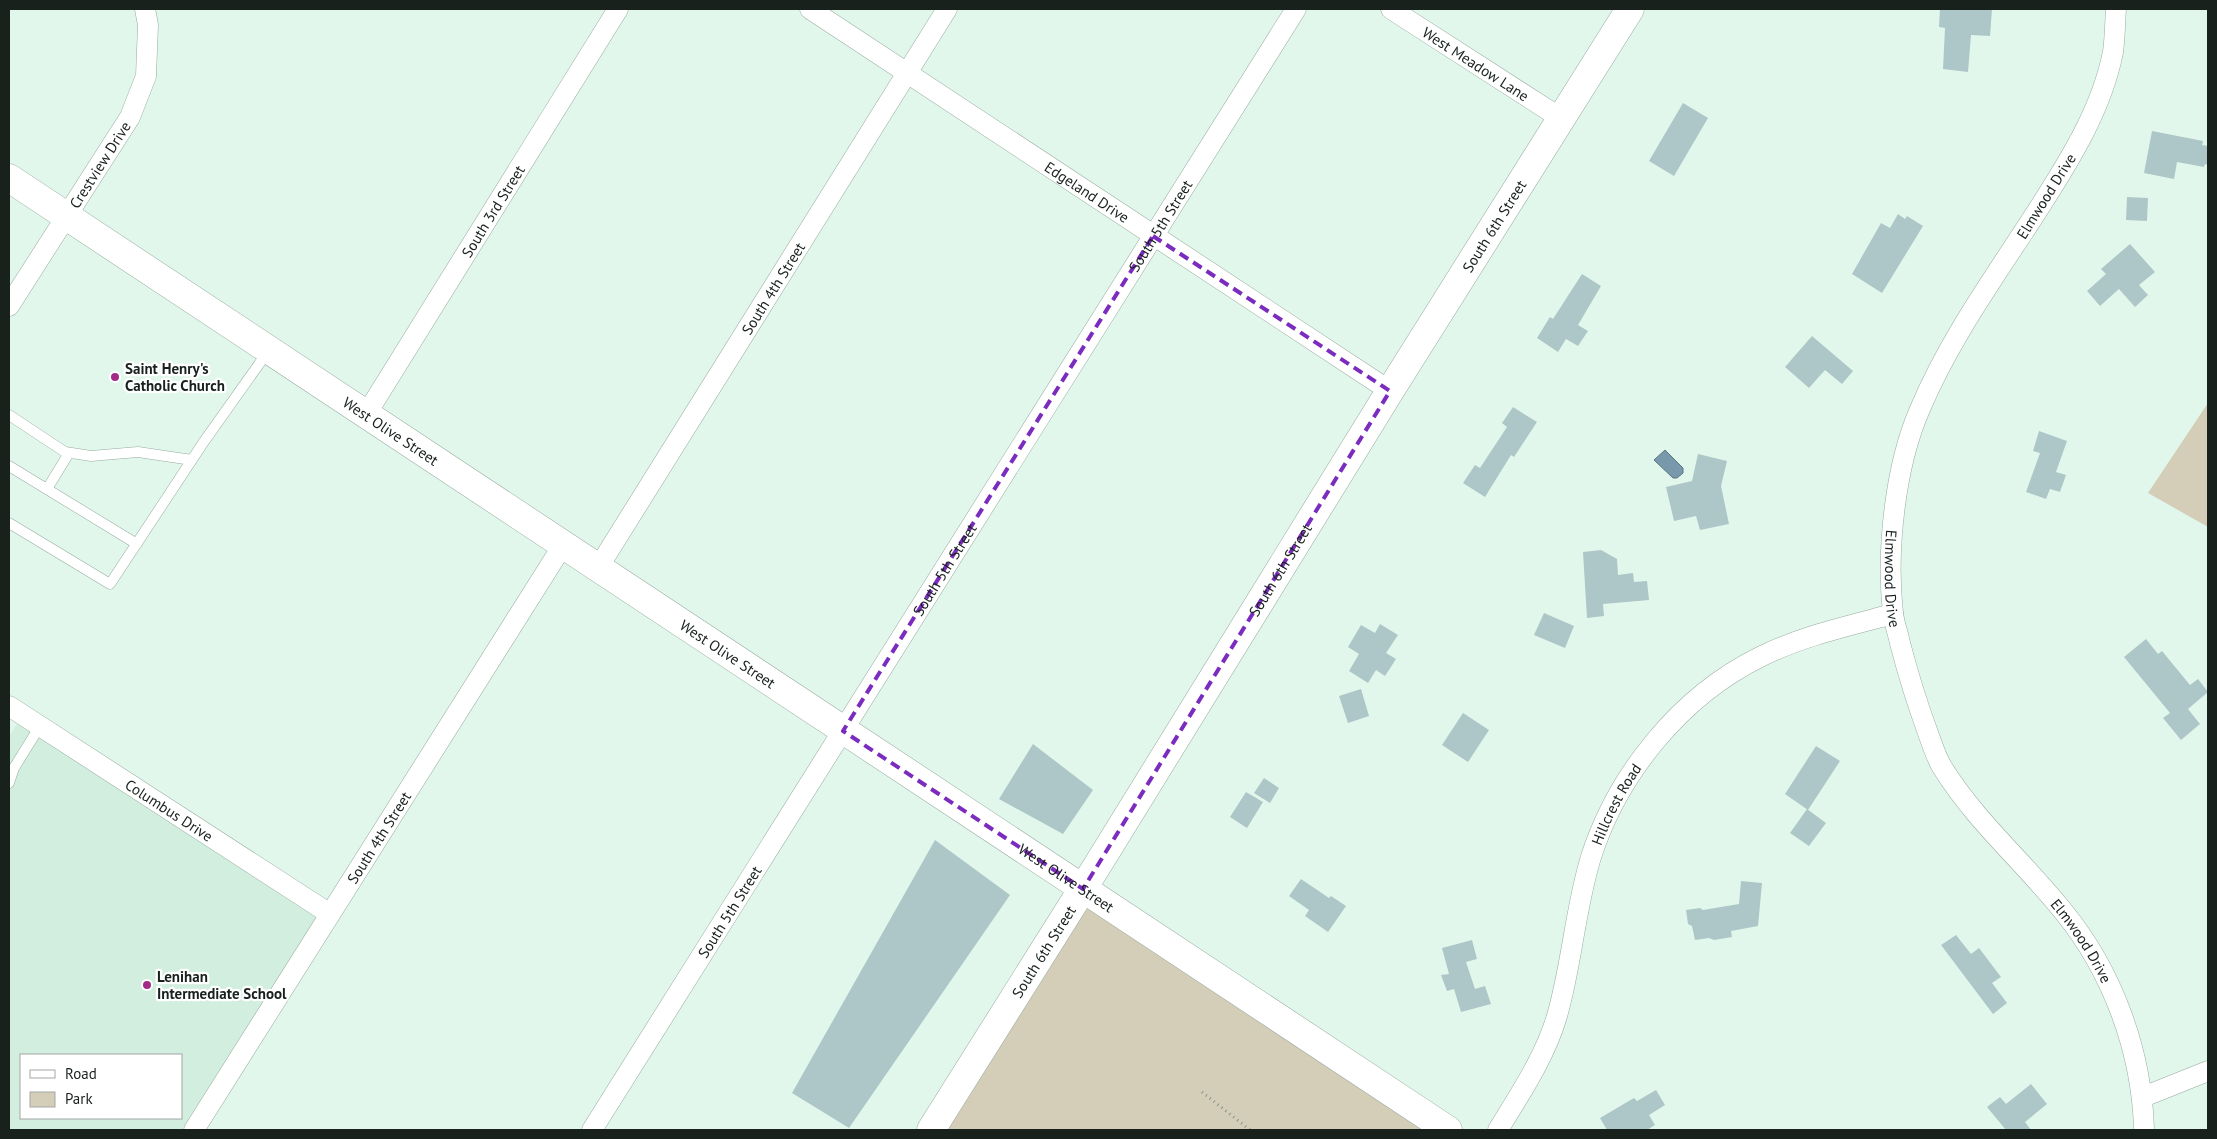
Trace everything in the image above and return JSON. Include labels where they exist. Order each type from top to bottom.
[{"type":"main road","name":"South 6th Street","points":[[931,1130],[1390,390],[1630,9]]},
{"type":"main road","name":"West Olive Street","points":[[9,178],[367,413],[563,545],[1448,1130]]},
{"type":"street","name":"Crestview Drive","points":[[9,306],[130,117],[146,76],[148,25],[145,9]]},
{"type":"street","name":"South 3rd Street","points":[[367,413],[618,9]]},
{"type":"street","name":"Edgeland Drive","points":[[810,9],[1390,390]]},
{"type":"street","name":"South 4th Street","points":[[598,568],[947,9]]},
{"type":"street","name":"South 5th Street","points":[[592,1130],[1296,9]]},
{"type":"street","name":"West Meadow Lane","points":[[1391,9],[1562,119]]},
{"type":"street","name":"Elmwood Drive","points":[[2116,9],[2113,53],[2100,95],[2082,138],[1961,331],[1919,411],[1904,462],[1896,505],[1891,549],[1893,614],[1917,704],[1940,764],[1973,812],[2064,911],[2087,944],[2129,1033],[2143,1097],[2144,1130]]},
{"type":"street","name":"South 4th Street","points":[[194,1130],[563,545]]},
{"type":"street","name":"Hillcrest Road","points":[[1498,1130],[1547,1043],[1557,1016],[1591,858],[1605,822],[1626,781],[1642,759],[1666,729],[1693,702],[1726,677],[1760,657],[1810,636],[1893,614]]},
{"type":"street","name":"Columbus Drive","points":[[9,706],[330,914]]},
{"type":"street","points":[[2143,1097],[2208,1072]]},
{"type":"lane","points":[[9,522],[110,584],[192,460],[270,349]]},
{"type":"lane","points":[[9,415],[69,453],[91,456],[138,452],[192,460]]},
{"type":"lane","points":[[46,489],[69,453]]},
{"type":"lane","points":[[9,466],[137,544]]},
{"type":"lane","points":[[9,782],[14,768],[40,726]]},
{"type":"path","points":[[1202,1092],[1250,1130]]},
{"type":"highlighted area","points":[[1153,236],[1390,391],[1083,889],[843,731]]},
{"type":"shaded area","name":"Lenihan Intermediate School","points":[[23,715],[330,914],[194,1130],[9,1130],[9,736]]},
{"type":"green space","points":[[2208,403],[2208,527],[2148,493]]},
{"type":"green space","points":[[1083,889],[1448,1130],[938,1130]]},
{"type":"water","points":[[1665,450],[1683,468],[1683,473],[1677,478],[1673,478],[1654,460]]},
{"type":"building","points":[[1940,9],[1992,9],[1990,36],[1971,35],[1968,72],[1943,69],[1945,28],[1939,27]]},
{"type":"building","points":[[1683,103],[1708,118],[1674,176],[1649,161]]},
{"type":"building","points":[[2152,131],[2203,141],[2202,145],[2208,146],[2208,165],[2205,164],[2204,167],[2177,162],[2174,179],[2144,173]]},
{"type":"building","points":[[2127,197],[2148,198],[2147,221],[2126,220]]},
{"type":"building","points":[[1898,214],[1905,219],[1907,216],[1923,226],[1882,293],[1852,274],[1881,223],[1890,228]]},
{"type":"building","points":[[2130,244],[2155,272],[2139,285],[2148,295],[2135,307],[2119,289],[2100,306],[2087,291],[2106,274],[2101,269]]},
{"type":"building","points":[[1582,274],[1601,286],[1578,325],[1588,331],[1578,346],[1566,339],[1558,352],[1537,338],[1550,317],[1553,319]]},
{"type":"building","points":[[1812,336],[1853,371],[1842,384],[1825,370],[1809,388],[1785,367]]},
{"type":"building","points":[[1513,407],[1537,422],[1514,457],[1511,455],[1485,497],[1463,483],[1475,465],[1480,468],[1507,427],[1502,423]]},
{"type":"building","points":[[2039,431],[2067,441],[2056,472],[2066,475],[2060,492],[2050,489],[2046,499],[2026,492],[2040,453],[2033,451]]},
{"type":"building","points":[[1698,454],[1727,461],[1721,486],[1729,524],[1700,530],[1696,516],[1674,521],[1666,487],[1692,481]]},
{"type":"building","points":[[1601,550],[1617,559],[1618,575],[1633,573],[1634,582],[1647,581],[1649,600],[1603,604],[1604,616],[1587,618],[1583,552]]},
{"type":"building","points":[[1544,613],[1574,626],[1565,648],[1534,635]]},
{"type":"building","points":[[1380,624],[1398,635],[1386,653],[1396,659],[1385,676],[1376,670],[1368,683],[1349,671],[1359,654],[1348,647],[1361,625],[1375,633]]},
{"type":"building","points":[[2146,639],[2158,654],[2162,651],[2190,685],[2198,679],[2208,692],[2188,709],[2200,724],[2181,740],[2163,718],[2170,713],[2124,657]]},
{"type":"building","points":[[1361,689],[1369,716],[1348,723],[1339,696]]},
{"type":"building","points":[[1463,713],[1489,730],[1468,762],[1442,745]]},
{"type":"building","points":[[1033,744],[1093,790],[1063,834],[999,799]]},
{"type":"building","points":[[1816,746],[1840,761],[1808,810],[1785,794]]},
{"type":"building","points":[[1264,778],[1279,788],[1270,803],[1254,793]]},
{"type":"building","points":[[1246,792],[1263,802],[1247,828],[1230,817]]},
{"type":"building","points":[[1807,809],[1826,823],[1809,846],[1790,833]]},
{"type":"building","points":[[935,840],[1010,895],[849,1128],[792,1093]]},
{"type":"building","points":[[1301,879],[1329,898],[1331,896],[1346,906],[1328,932],[1305,916],[1309,910],[1289,896]]},
{"type":"building","points":[[1741,881],[1762,883],[1758,926],[1731,931],[1732,937],[1714,940],[1709,938],[1695,940],[1692,926],[1688,924],[1686,910],[1700,908],[1703,910],[1739,904]]},
{"type":"building","points":[[1956,935],[1971,954],[1979,948],[2001,977],[1992,983],[2007,1003],[1993,1014],[1941,945]]},
{"type":"building","points":[[1472,940],[1477,959],[1466,962],[1475,989],[1485,986],[1491,1004],[1461,1012],[1454,989],[1447,991],[1441,975],[1449,974],[1442,948]]},
{"type":"building","points":[[2031,1084],[2047,1104],[2025,1122],[2031,1130],[2006,1130],[1987,1107],[2000,1097],[2006,1104]]},
{"type":"building","points":[[1656,1090],[1665,1105],[1649,1115],[1655,1125],[1647,1130],[1607,1130],[1600,1118],[1634,1098],[1637,1101]]},
{"type":"place","name":"Saint Henry's Catholic Church","points":[[115,377]]},
{"type":"place","name":"Lenihan Intermediate School","points":[[147,985]]}]
